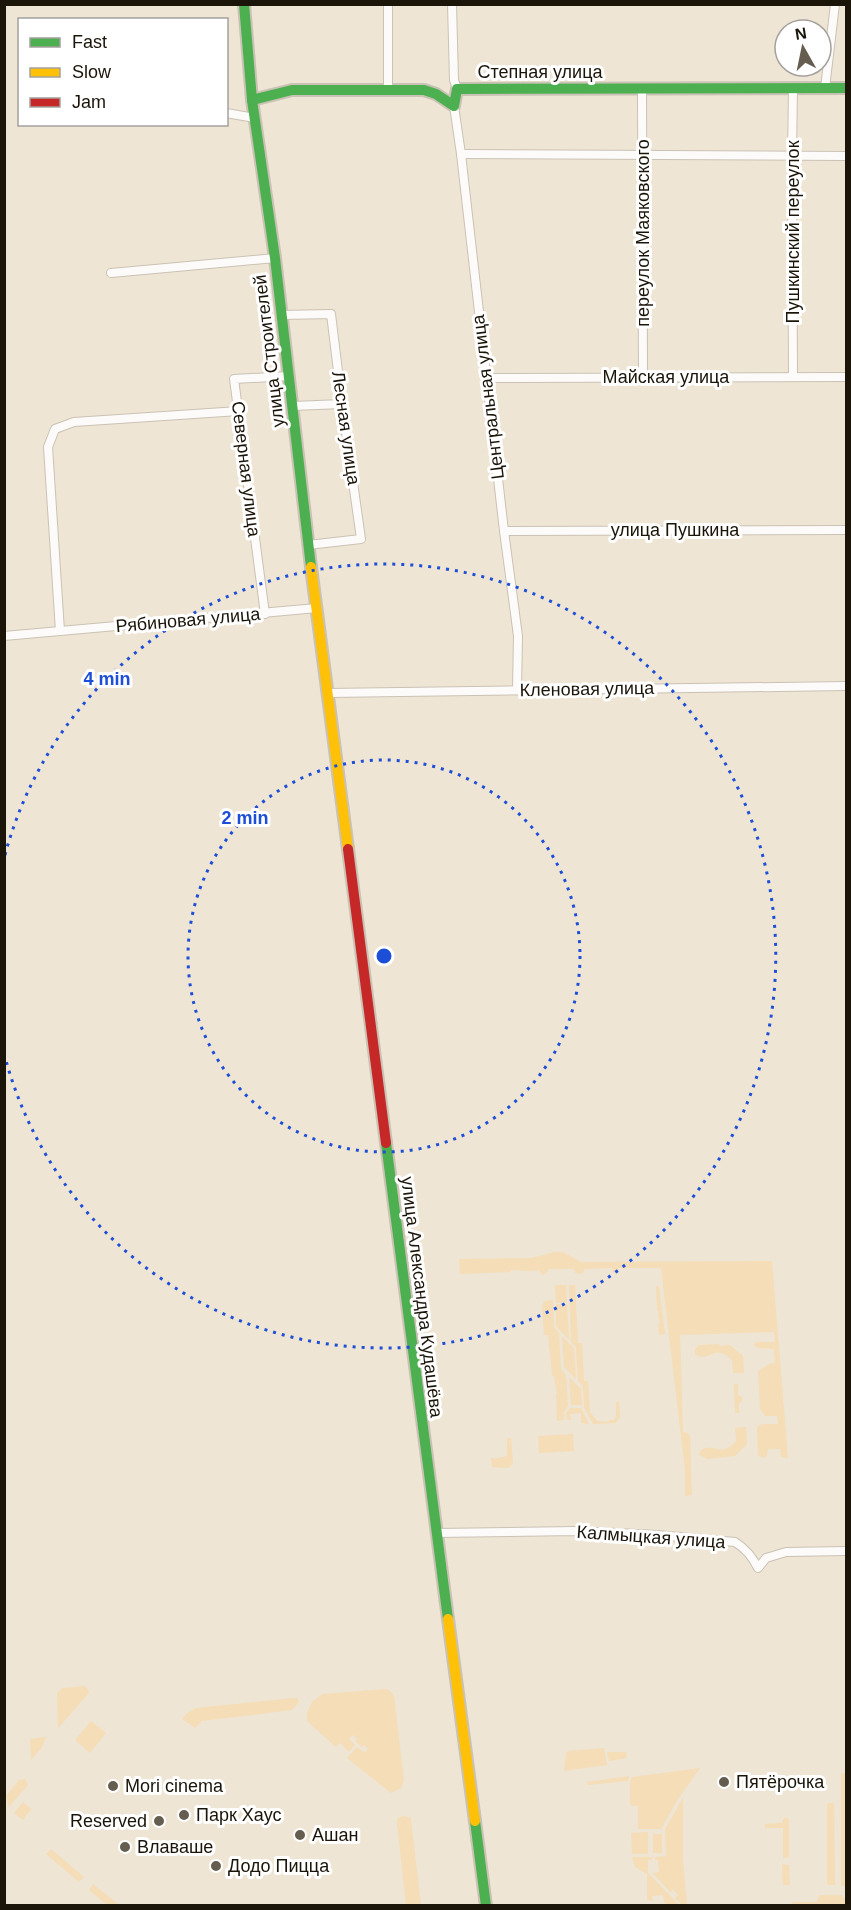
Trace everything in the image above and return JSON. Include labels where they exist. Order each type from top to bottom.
[{"type":"main road","name":"улица Строителей","points":[[244,4],[252,100],[275,258],[308,545],[328,693]]},
{"type":"main road","name":"Степная улица","points":[[453,106],[457,89],[846,88]]},
{"type":"main road","points":[[252,100],[292,90],[424,90],[436,94],[453,106]]},
{"type":"main road","name":"улица Александра Кудашёва","points":[[328,693],[486,1905]]},
{"type":"street","points":[[388,4],[388,90]]},
{"type":"street","points":[[452,4],[454,80],[457,89]]},
{"type":"street","points":[[825,88],[835,4]]},
{"type":"street","name":"переулок Маяковского","points":[[642,88],[643,378]]},
{"type":"street","name":"Пушкинский переулок","points":[[793,88],[793,377]]},
{"type":"street","name":"Центральная улица","points":[[453,106],[518,636],[517,689]]},
{"type":"street","points":[[228,113],[255,118]]},
{"type":"street","points":[[460,154],[846,156]]},
{"type":"street","points":[[111,273],[275,258]]},
{"type":"street","name":"Лесная улица","points":[[281,315],[331,314],[362,539],[308,545]]},
{"type":"street","name":"Северная улица","points":[[265,614],[234,379],[289,376]]},
{"type":"street","name":"Майская улица","points":[[486,378],[846,376]]},
{"type":"street","points":[[292,406],[342,404]]},
{"type":"street","points":[[60,631],[48,447],[55,429],[74,422],[239,411]]},
{"type":"street","name":"улица Пушкина","points":[[504,531],[846,530]]},
{"type":"street","name":"Рябиновая улица","points":[[4,636],[317,608]]},
{"type":"street","name":"Кленовая улица","points":[[328,693],[846,686]]},
{"type":"street","name":"Калмыцкая улица","points":[[436,1533],[576,1531],[735,1542],[753,1557],[758,1568],[766,1558],[786,1552],[846,1551]]},
{"type":"shaded area","points":[[563,1252],[581,1262],[772,1261],[788,1458],[781,1457],[780,1449],[768,1449],[765,1458],[758,1456],[757,1427],[762,1424],[778,1424],[777,1416],[765,1416],[760,1409],[758,1371],[775,1363],[774,1349],[758,1348],[754,1345],[756,1342],[775,1342],[774,1332],[680,1335],[683,1432],[688,1433],[690,1437],[692,1495],[685,1496],[685,1470],[661,1268],[619,1268],[616,1273],[612,1268],[584,1269],[583,1273],[579,1274],[575,1273],[574,1269],[548,1269],[547,1273],[542,1275],[539,1270],[460,1274],[459,1259],[532,1258]]},
{"type":"shaded area","points":[[555,1285],[566,1285],[567,1302],[556,1303]]},
{"type":"shaded area","points":[[569,1285],[575,1285],[578,1343],[582,1343],[584,1381],[588,1381],[590,1412],[597,1421],[609,1422],[616,1416],[616,1402],[619,1401],[620,1417],[615,1423],[593,1424],[584,1407],[583,1386],[578,1381],[576,1347],[571,1342]]},
{"type":"shaded area","points":[[656,1286],[659,1286],[665,1334],[659,1335],[658,1324],[660,1323]]},
{"type":"shaded area","points":[[553,1300],[554,1327],[559,1333],[561,1370],[566,1375],[568,1406],[564,1412],[564,1420],[557,1421],[557,1393],[552,1375],[548,1335],[544,1335],[542,1306],[544,1301]]},
{"type":"shaded area","points":[[556,1304],[567,1304],[569,1340],[556,1326]]},
{"type":"shaded area","points":[[562,1336],[574,1348],[576,1379],[564,1367]]},
{"type":"shaded area","points":[[719,1344],[720,1346],[730,1345],[743,1356],[744,1373],[733,1373],[732,1360],[726,1355],[716,1353],[704,1357],[695,1354],[699,1345]]},
{"type":"shaded area","points":[[569,1377],[581,1389],[582,1405],[571,1405]]},
{"type":"shaded area","points":[[734,1384],[738,1384],[738,1395],[742,1397],[739,1413],[735,1413]]},
{"type":"shaded area","points":[[570,1408],[581,1408],[589,1424],[581,1423],[581,1413],[570,1414],[571,1420],[567,1420],[566,1413]]},
{"type":"shaded area","points":[[746,1427],[747,1444],[735,1456],[707,1459],[699,1455],[700,1451],[709,1447],[725,1449],[736,1441],[735,1428]]},
{"type":"shaded area","points":[[573,1434],[574,1451],[539,1453],[538,1436]]},
{"type":"shaded area","points":[[507,1438],[511,1438],[513,1464],[508,1468],[492,1467],[491,1457],[494,1459],[507,1456]]},
{"type":"shaded area","points":[[85,1686],[89,1691],[88,1694],[58,1728],[57,1693],[62,1688]]},
{"type":"shaded area","points":[[385,1689],[394,1696],[404,1780],[401,1788],[391,1793],[347,1758],[357,1747],[365,1753],[368,1748],[364,1745],[362,1747],[355,1741],[357,1739],[353,1735],[349,1739],[355,1745],[349,1752],[340,1743],[336,1747],[307,1721],[307,1713],[312,1702],[323,1694]]},
{"type":"shaded area","points":[[297,1698],[299,1702],[292,1710],[202,1721],[195,1728],[182,1719],[196,1708]]},
{"type":"shaded area","points":[[91,1721],[106,1733],[90,1753],[75,1740]]},
{"type":"shaded area","points":[[46,1737],[42,1747],[31,1760],[30,1739]]},
{"type":"shaded area","points":[[604,1748],[607,1765],[564,1771],[568,1751]]},
{"type":"shaded area","points":[[607,1752],[626,1752],[627,1758],[609,1761]]},
{"type":"shaded area","points":[[700,1768],[678,1799],[661,1829],[638,1829],[638,1806],[632,1806],[630,1803],[632,1777]]},
{"type":"shaded area","points":[[841,1773],[846,1774],[846,1886],[841,1886]]},
{"type":"shaded area","points":[[629,1776],[628,1781],[588,1785],[587,1782]]},
{"type":"shaded area","points":[[25,1779],[28,1785],[9,1807],[6,1796],[19,1780]]},
{"type":"shaded area","points":[[683,1798],[683,1859],[687,1905],[682,1905],[675,1898],[678,1895],[673,1889],[670,1892],[653,1873],[659,1872],[658,1860],[655,1860],[655,1857],[666,1856],[665,1829]]},
{"type":"shaded area","points":[[23,1802],[31,1809],[23,1820],[14,1813]]},
{"type":"shaded area","points":[[827,1803],[834,1803],[835,1885],[827,1885]]},
{"type":"shaded area","points":[[403,1816],[411,1819],[421,1905],[406,1905],[397,1823],[397,1819]]},
{"type":"shaded area","points":[[786,1817],[789,1820],[789,1857],[783,1858],[783,1828],[765,1828],[765,1824],[782,1823]]},
{"type":"shaded area","points":[[648,1832],[648,1854],[632,1854],[631,1833]]},
{"type":"shaded area","points":[[653,1834],[662,1834],[662,1853],[653,1853]]},
{"type":"shaded area","points":[[51,1849],[84,1877],[79,1882],[46,1854]]},
{"type":"shaded area","points":[[632,1857],[652,1857],[652,1860],[648,1860],[648,1873],[679,1905],[665,1905],[663,1895],[652,1896],[653,1901],[647,1900],[647,1874],[635,1867]]},
{"type":"shaded area","points":[[782,1864],[789,1865],[790,1885],[783,1885]]},
{"type":"shaded area","points":[[93,1884],[119,1905],[107,1905],[89,1890]]},
{"type":"shaded area","points":[[819,1895],[842,1895],[846,1905],[791,1905],[793,1902],[817,1902]]},
{"type":"traffic: fast","points":[[244,4],[252,100],[275,258],[311,567]]},
{"type":"traffic: fast","points":[[252,100],[292,90],[424,90],[436,94],[454,106],[457,89],[846,88]]},
{"type":"traffic: fast","points":[[386,1143],[448,1619]]},
{"type":"traffic: fast","points":[[475,1821],[486,1906]]},
{"type":"traffic: slow","points":[[311,567],[348,849]]},
{"type":"traffic: slow","points":[[448,1619],[475,1821]]},
{"type":"traffic: jam","points":[[348,849],[386,1143]]},
{"type":"place","name":"Пятёрочка","points":[[724,1782]]},
{"type":"place","name":"Mori cinema","points":[[113,1786]]},
{"type":"place","name":"Парк Хаус","points":[[184,1815]]},
{"type":"place","name":"Reserved","points":[[159,1821]]},
{"type":"place","name":"Ашан","points":[[300,1835]]},
{"type":"place","name":"Влаваше","points":[[125,1847]]},
{"type":"place","name":"Додо Пицца","points":[[216,1866]]}]
